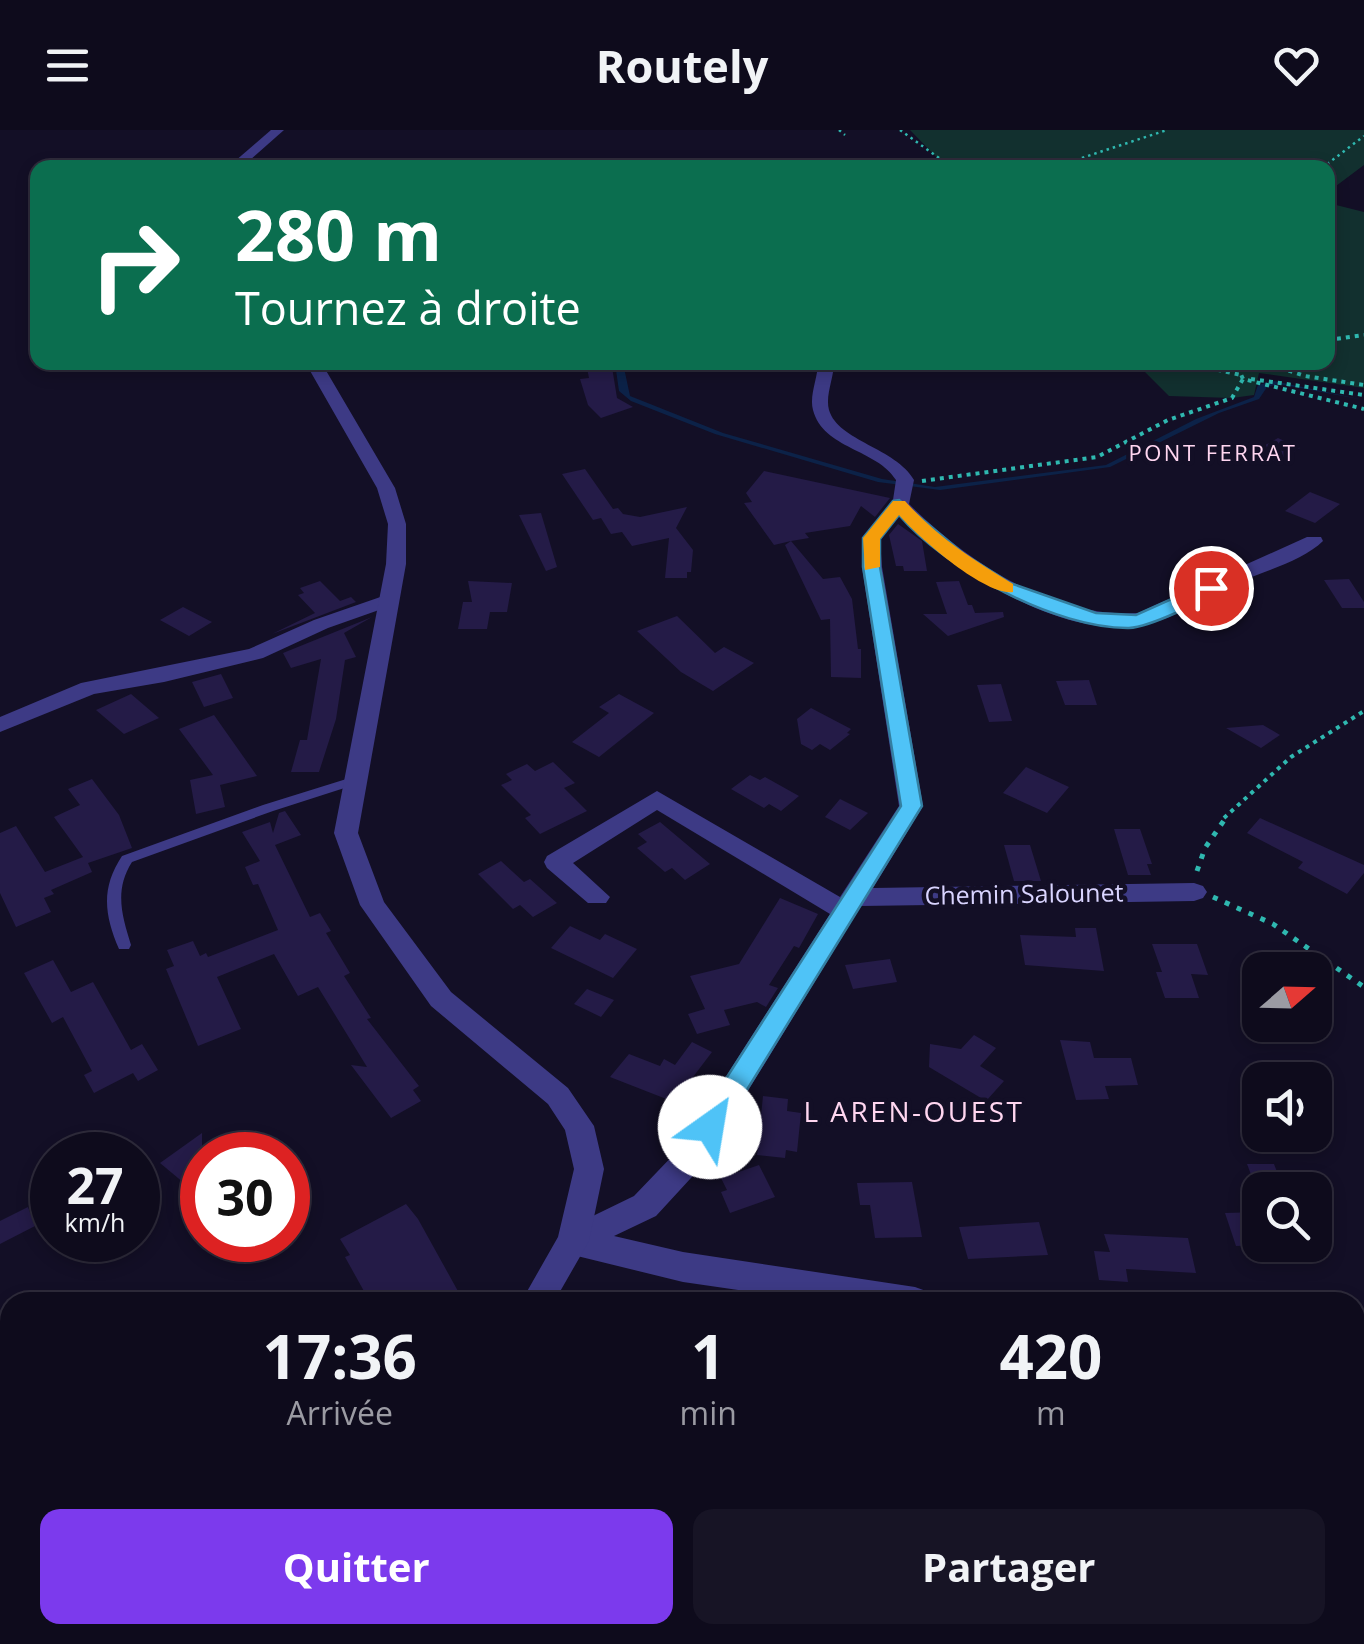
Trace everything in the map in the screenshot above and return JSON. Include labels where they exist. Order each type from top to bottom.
[{"type":"street","points":[[242,160],[278,130]]},
{"type":"street","points":[[318,370],[386,488],[397,524],[396,564],[346,833],[373,905],[441,999],[558,1096],[579,1126],[589,1169],[573,1241],[543,1292]]},
{"type":"street","points":[[825,370],[820,410],[828,422],[871,454],[897,466],[916,524],[958,558],[1004,587],[1093,618],[1142,620],[1314,541]]},
{"type":"street","points":[[573,1241],[645,1206],[690,1157],[912,806],[872,567],[871,538],[903,491]]},
{"type":"street","points":[[0,724],[88,688],[164,676],[256,654],[321,624],[390,600]]},
{"type":"street","points":[[597,897],[556,862],[657,799],[848,904]]},
{"type":"street","name":"Chemin Salounet","points":[[848,904],[1194,892]]},
{"type":"street","points":[[573,1241],[683,1268],[847,1292]]},
{"type":"lane","points":[[124,945],[110,899],[114,876],[127,860],[356,780]]},
{"type":"path","points":[[840,130],[845,135]]},
{"type":"path","points":[[900,130],[943,160]]},
{"type":"path","points":[[1076,160],[1168,130]]},
{"type":"path","points":[[1332,160],[1364,136]]},
{"type":"path","points":[[1335,339],[1364,335]]},
{"type":"path","points":[[1214,370],[1364,409]]},
{"type":"path","points":[[903,491],[936,482],[1097,457],[1168,420],[1232,398],[1242,377],[1239,370]]},
{"type":"path","points":[[1287,370],[1364,386]]},
{"type":"path","points":[[1242,377],[1364,394]]},
{"type":"path","points":[[1364,711],[1280,766],[1217,826],[1200,852],[1194,892],[1236,903],[1364,987]]},
{"type":"green space","points":[[910,130],[1364,130],[1364,165],[1335,187],[1335,160],[939,160]]},
{"type":"green space","points":[[1335,205],[1364,212],[1364,388],[1259,373],[1254,395],[1169,396],[1143,370],[1335,370]]},
{"type":"water","points":[[616,370],[624,370],[630,396],[723,433],[882,479],[935,487],[1106,465],[1196,419],[1254,397],[1258,385],[1274,381],[1364,400],[1279,384],[1267,387],[1259,399],[1219,413],[1110,467],[940,490],[878,482],[715,434],[631,401],[619,391]]},
{"type":"building","points":[[587,370],[612,370],[617,398],[633,407],[601,418],[588,405],[580,379],[589,378]]},
{"type":"building","points":[[1278,438],[1300,448],[1276,462],[1253,452]]},
{"type":"building","points":[[585,469],[613,509],[618,508],[623,514],[640,517],[687,507],[676,528],[693,550],[687,578],[665,578],[669,538],[632,546],[622,532],[611,534],[601,518],[593,520],[562,474]]},
{"type":"building","points":[[764,471],[890,498],[875,517],[861,506],[850,526],[805,533],[809,538],[774,545],[744,503],[752,502],[746,493]]},
{"type":"building","points":[[1310,492],[1340,504],[1315,523],[1285,511]]},
{"type":"building","points":[[541,513],[557,567],[546,571],[519,515]]},
{"type":"building","points":[[898,524],[922,541],[927,571],[904,571],[903,566],[896,566],[889,535]]},
{"type":"building","points":[[791,541],[823,579],[840,577],[852,599],[861,649],[861,678],[831,677],[830,619],[821,620],[785,545]]},
{"type":"building","points":[[1349,579],[1364,608],[1342,608],[1324,580]]},
{"type":"building","points":[[320,581],[340,601],[351,597],[356,602],[272,634],[315,613],[298,595],[304,593],[300,588]]},
{"type":"building","points":[[468,581],[512,583],[507,612],[490,612],[487,629],[458,629],[463,602],[472,602]]},
{"type":"building","points":[[959,581],[975,613],[1003,612],[1004,617],[948,636],[923,614],[947,614],[936,582]]},
{"type":"building","points":[[183,607],[212,622],[189,636],[160,620]]},
{"type":"building","points":[[677,616],[715,653],[724,647],[754,663],[713,691],[681,672],[637,631]]},
{"type":"building","points":[[372,617],[344,633],[356,657],[345,660],[336,719],[319,772],[291,772],[300,740],[307,740],[321,659],[291,668],[283,653]]},
{"type":"building","points":[[221,674],[233,698],[204,707],[192,682]]},
{"type":"building","points":[[1089,680],[1097,705],[1065,705],[1056,681]]},
{"type":"building","points":[[1001,684],[1012,721],[989,722],[977,685]]},
{"type":"building","points":[[131,694],[159,718],[124,734],[96,710]]},
{"type":"building","points":[[619,694],[654,713],[599,757],[572,742],[609,713],[599,707]]},
{"type":"building","points":[[811,708],[851,729],[847,733],[850,734],[830,750],[820,744],[812,750],[801,744],[797,719]]},
{"type":"building","points":[[214,715],[257,776],[220,785],[225,807],[196,814],[190,780],[213,775],[179,729]]},
{"type":"building","points":[[1263,725],[1280,735],[1261,748],[1226,728]]},
{"type":"building","points":[[553,762],[575,783],[564,788],[587,811],[540,834],[525,818],[531,815],[501,785],[512,780],[506,774],[527,764],[535,771]]},
{"type":"building","points":[[1026,767],[1069,787],[1047,813],[1003,793]]},
{"type":"building","points":[[750,775],[760,780],[765,777],[799,796],[781,811],[769,804],[764,808],[731,789]]},
{"type":"building","points":[[92,779],[119,815],[132,848],[88,863],[92,872],[51,890],[54,894],[44,898],[51,912],[16,927],[0,893],[0,833],[16,826],[45,872],[83,857],[54,817],[80,805],[68,789]]},
{"type":"building","points":[[840,799],[868,813],[850,830],[825,817]]},
{"type":"building","points":[[285,811],[301,835],[275,845],[310,917],[320,913],[331,931],[326,933],[350,973],[344,976],[371,1018],[367,1019],[419,1086],[413,1090],[421,1101],[391,1118],[351,1065],[367,1067],[318,987],[298,996],[274,954],[217,977],[241,1029],[198,1046],[166,969],[174,966],[167,950],[193,941],[200,956],[206,953],[208,957],[278,930],[258,884],[253,885],[245,867],[260,861],[242,832],[270,822],[273,833],[279,813]]},
{"type":"building","points":[[1260,818],[1364,865],[1364,873],[1347,894],[1298,868],[1303,862],[1247,833]]},
{"type":"building","points":[[660,822],[710,864],[685,880],[672,868],[665,872],[637,848],[647,842],[638,834]]},
{"type":"building","points":[[1114,829],[1140,829],[1152,864],[1147,864],[1151,875],[1128,875]]},
{"type":"building","points":[[1004,845],[1030,845],[1041,881],[1014,881]]},
{"type":"building","points":[[501,861],[557,903],[533,917],[520,905],[513,909],[478,874]]},
{"type":"building","points":[[780,898],[818,914],[799,948],[794,946],[769,985],[778,988],[766,1007],[757,1002],[724,1010],[730,1025],[697,1034],[688,1014],[705,1009],[690,976],[739,964]]},
{"type":"building","points":[[570,926],[600,940],[605,934],[637,949],[613,978],[551,948]]},
{"type":"building","points":[[1075,928],[1096,928],[1104,971],[1025,965],[1020,935],[1076,937]]},
{"type":"building","points":[[1152,944],[1197,944],[1208,975],[1191,974],[1199,998],[1165,998],[1156,972],[1162,972]]},
{"type":"building","points":[[890,959],[897,982],[853,989],[845,965]]},
{"type":"building","points":[[53,960],[71,992],[93,982],[131,1050],[142,1044],[158,1070],[138,1081],[133,1073],[94,1093],[84,1075],[92,1071],[63,1017],[52,1023],[24,973]]},
{"type":"building","points":[[587,989],[614,1000],[601,1017],[574,1004]]},
{"type":"building","points":[[974,1035],[996,1048],[980,1066],[1004,1081],[986,1101],[929,1067],[930,1044],[961,1049]]},
{"type":"building","points":[[1060,1040],[1090,1042],[1094,1058],[1131,1058],[1138,1085],[1105,1086],[1109,1099],[1076,1100]]},
{"type":"building","points":[[692,1042],[712,1052],[674,1102],[610,1077],[629,1054],[660,1066],[664,1059],[675,1065]]},
{"type":"building","points":[[763,1096],[788,1099],[787,1111],[801,1113],[797,1152],[786,1150],[785,1158],[757,1155]]},
{"type":"building","points":[[180,1149],[180,1180],[160,1163]]},
{"type":"building","points":[[1247,1164],[1274,1164],[1277,1172],[1250,1172]]},
{"type":"building","points":[[759,1165],[775,1197],[730,1213],[721,1192],[727,1190],[721,1178]]},
{"type":"building","points":[[912,1182],[922,1237],[875,1238],[870,1205],[860,1205],[857,1183]]},
{"type":"building","points":[[406,1204],[458,1292],[364,1292],[340,1239]]},
{"type":"building","points":[[28,1207],[30,1229],[0,1244],[0,1221]]},
{"type":"building","points":[[1225,1213],[1242,1213],[1242,1246],[1236,1246]]},
{"type":"building","points":[[1039,1222],[1048,1255],[968,1259],[959,1227]]},
{"type":"building","points":[[1104,1234],[1188,1238],[1196,1273],[1126,1269],[1128,1282],[1099,1280],[1094,1251],[1110,1252]]},
{"type":"slow traffic","points":[[871,567],[871,538],[899,504],[916,524],[958,558],[1007,588]]},
{"type":"district","name":"PONT FERRAT","points":[[1213,453]]},
{"type":"district","name":"L AREN-OUEST","points":[[914,1112]]},
{"type":"route","points":[[710,1127],[912,806],[872,567],[871,538],[899,504],[916,524],[958,558],[1004,587],[1093,618],[1142,620],[1211,588]]}]
